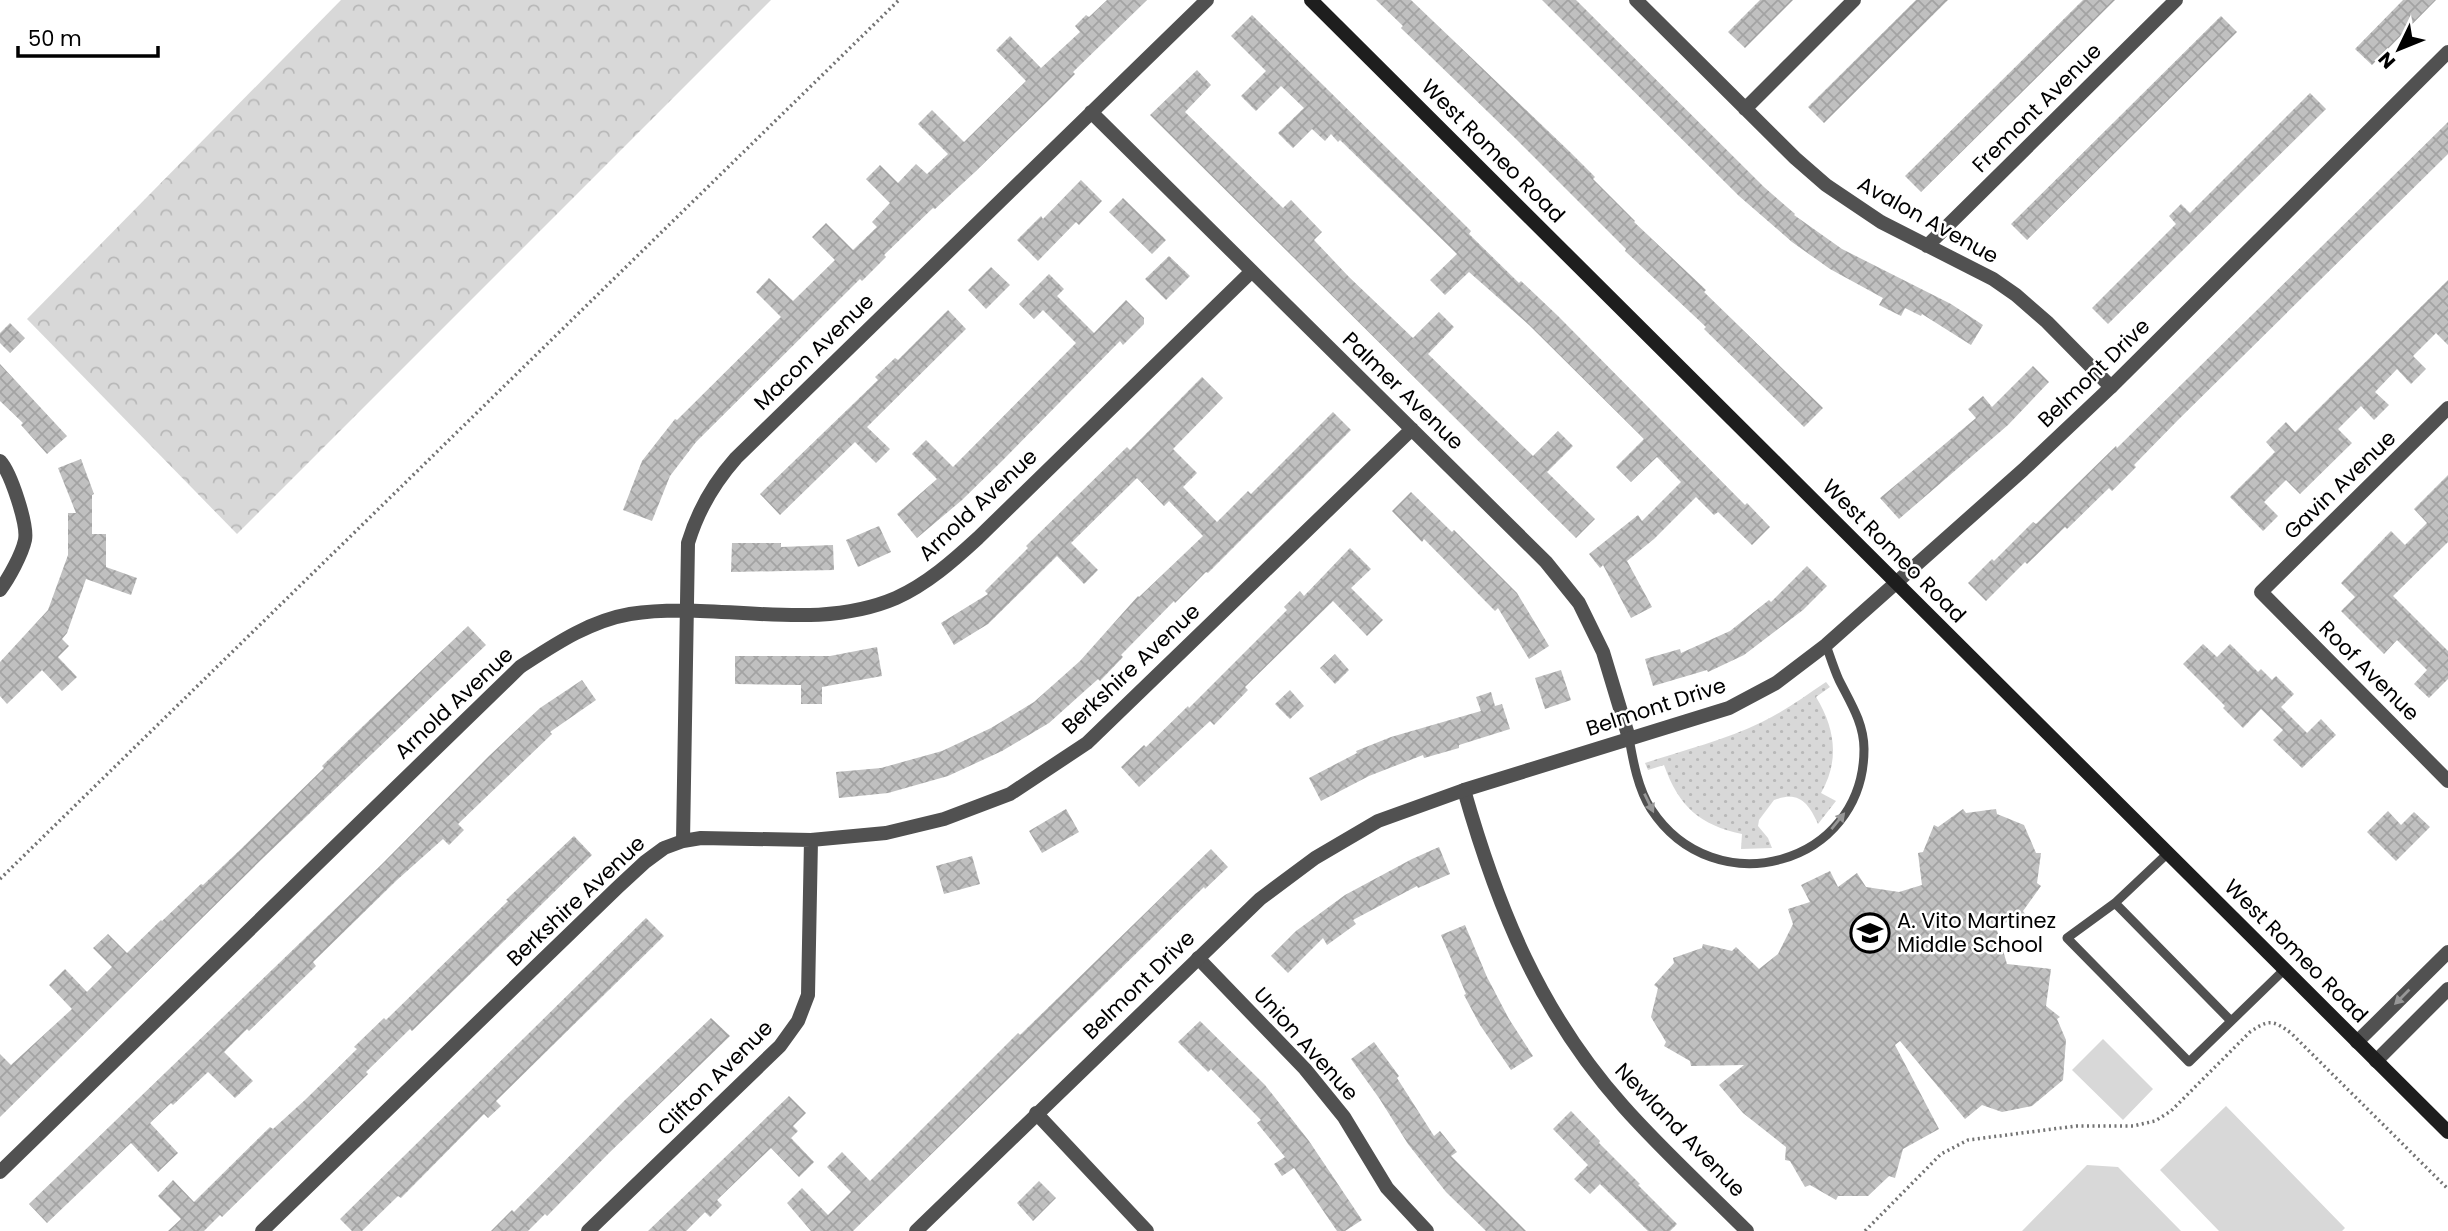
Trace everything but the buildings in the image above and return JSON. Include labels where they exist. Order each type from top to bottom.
[{"type":"main road","name":"West Romeo Road","points":[[1311,0],[2448,1132]]},
{"type":"street","name":"Macon Avenue","points":[[682,841],[688,543],[703,502],[723,472],[1207,0]]},
{"type":"street","name":"Avalon Avenue","points":[[1636,0],[1795,158],[1826,185],[1872,217],[1993,279],[2016,295],[2047,322],[2111,387]]},
{"type":"street","points":[[1745,109],[1854,0]]},
{"type":"street","name":"Fremont Avenue","points":[[1927,246],[2176,0]]},
{"type":"street","name":"Belmont Drive","points":[[916,1231],[1260,899],[1315,858],[1378,821],[1464,790],[1729,708],[1776,683],[1826,645],[2023,470],[2111,387],[2448,52]]},
{"type":"street","name":"Palmer Avenue","points":[[1091,112],[1546,562],[1579,603],[1603,652],[1629,738]]},
{"type":"street","name":"Arnold Avenue","points":[[0,1172],[520,667],[574,632],[629,614],[685,611],[837,613],[895,598],[922,584],[949,565],[978,538],[1251,272]]},
{"type":"street","name":"Gavin Avenue","points":[[2261,592],[2448,408]]},
{"type":"street","name":"Berkshire Avenue","points":[[262,1231],[645,862],[664,848],[701,838],[811,841],[886,833],[944,819],[1010,794],[1087,743],[1412,429]]},
{"type":"street","points":[[0,461],[18,499],[26,538],[0,590]]},
{"type":"street","name":"Roof Avenue","points":[[2261,592],[2448,781]]},
{"type":"street","name":"Newland Avenue","points":[[1464,790],[1499,901],[1540,989],[1560,1022],[1584,1058],[1623,1106],[1747,1231]]},
{"type":"street","name":"Clifton Avenue","points":[[588,1231],[780,1046],[798,1021],[808,995],[811,841]]},
{"type":"street","points":[[2357,1041],[2448,952]]},
{"type":"street","name":"Union Avenue","points":[[1198,958],[1305,1069],[1344,1117],[1387,1188],[1427,1231]]},
{"type":"street","points":[[2376,1060],[2448,989]]},
{"type":"street","points":[[1036,1113],[1147,1231]]},
{"type":"lane","points":[[1629,738],[1636,773],[1650,808],[1674,837],[1706,857],[1743,865],[1780,861],[1814,845],[1841,819],[1858,786],[1864,748],[1857,712],[1826,645]]},
{"type":"lane","points":[[2168,853],[2115,903],[2067,938],[2189,1062],[2285,969]]},
{"type":"lane","points":[[2115,903],[2231,1021]]},
{"type":"path","points":[[0,879],[899,0]]},
{"type":"path","points":[[1865,1231],[1941,1154],[1968,1140],[2076,1126],[2133,1126],[2155,1121],[2171,1111],[2250,1032],[2263,1023],[2276,1022],[2291,1033],[2448,1189]]},
{"type":"green space","points":[[341,0],[771,0],[237,534],[27,319]]},
{"type":"green space","points":[[1826,682],[1830,687],[1816,697],[1831,732],[1833,756],[1821,793],[1836,801],[1818,824],[1802,800],[1790,797],[1774,800],[1759,820],[1758,826],[1772,848],[1741,849],[1742,834],[1714,825],[1684,803],[1664,765],[1648,770],[1645,763],[1762,722]]},
{"type":"green space","points":[[2103,1039],[2153,1089],[2123,1120],[2072,1070]]},
{"type":"green space","points":[[2226,1106],[2345,1228],[2342,1231],[2219,1231],[2160,1170]]},
{"type":"green space","points":[[2087,1165],[2118,1167],[2181,1231],[2022,1231]]},
{"type":"place","name":"A. Vito Martinez Middle School","points":[[1870,933]]}]
